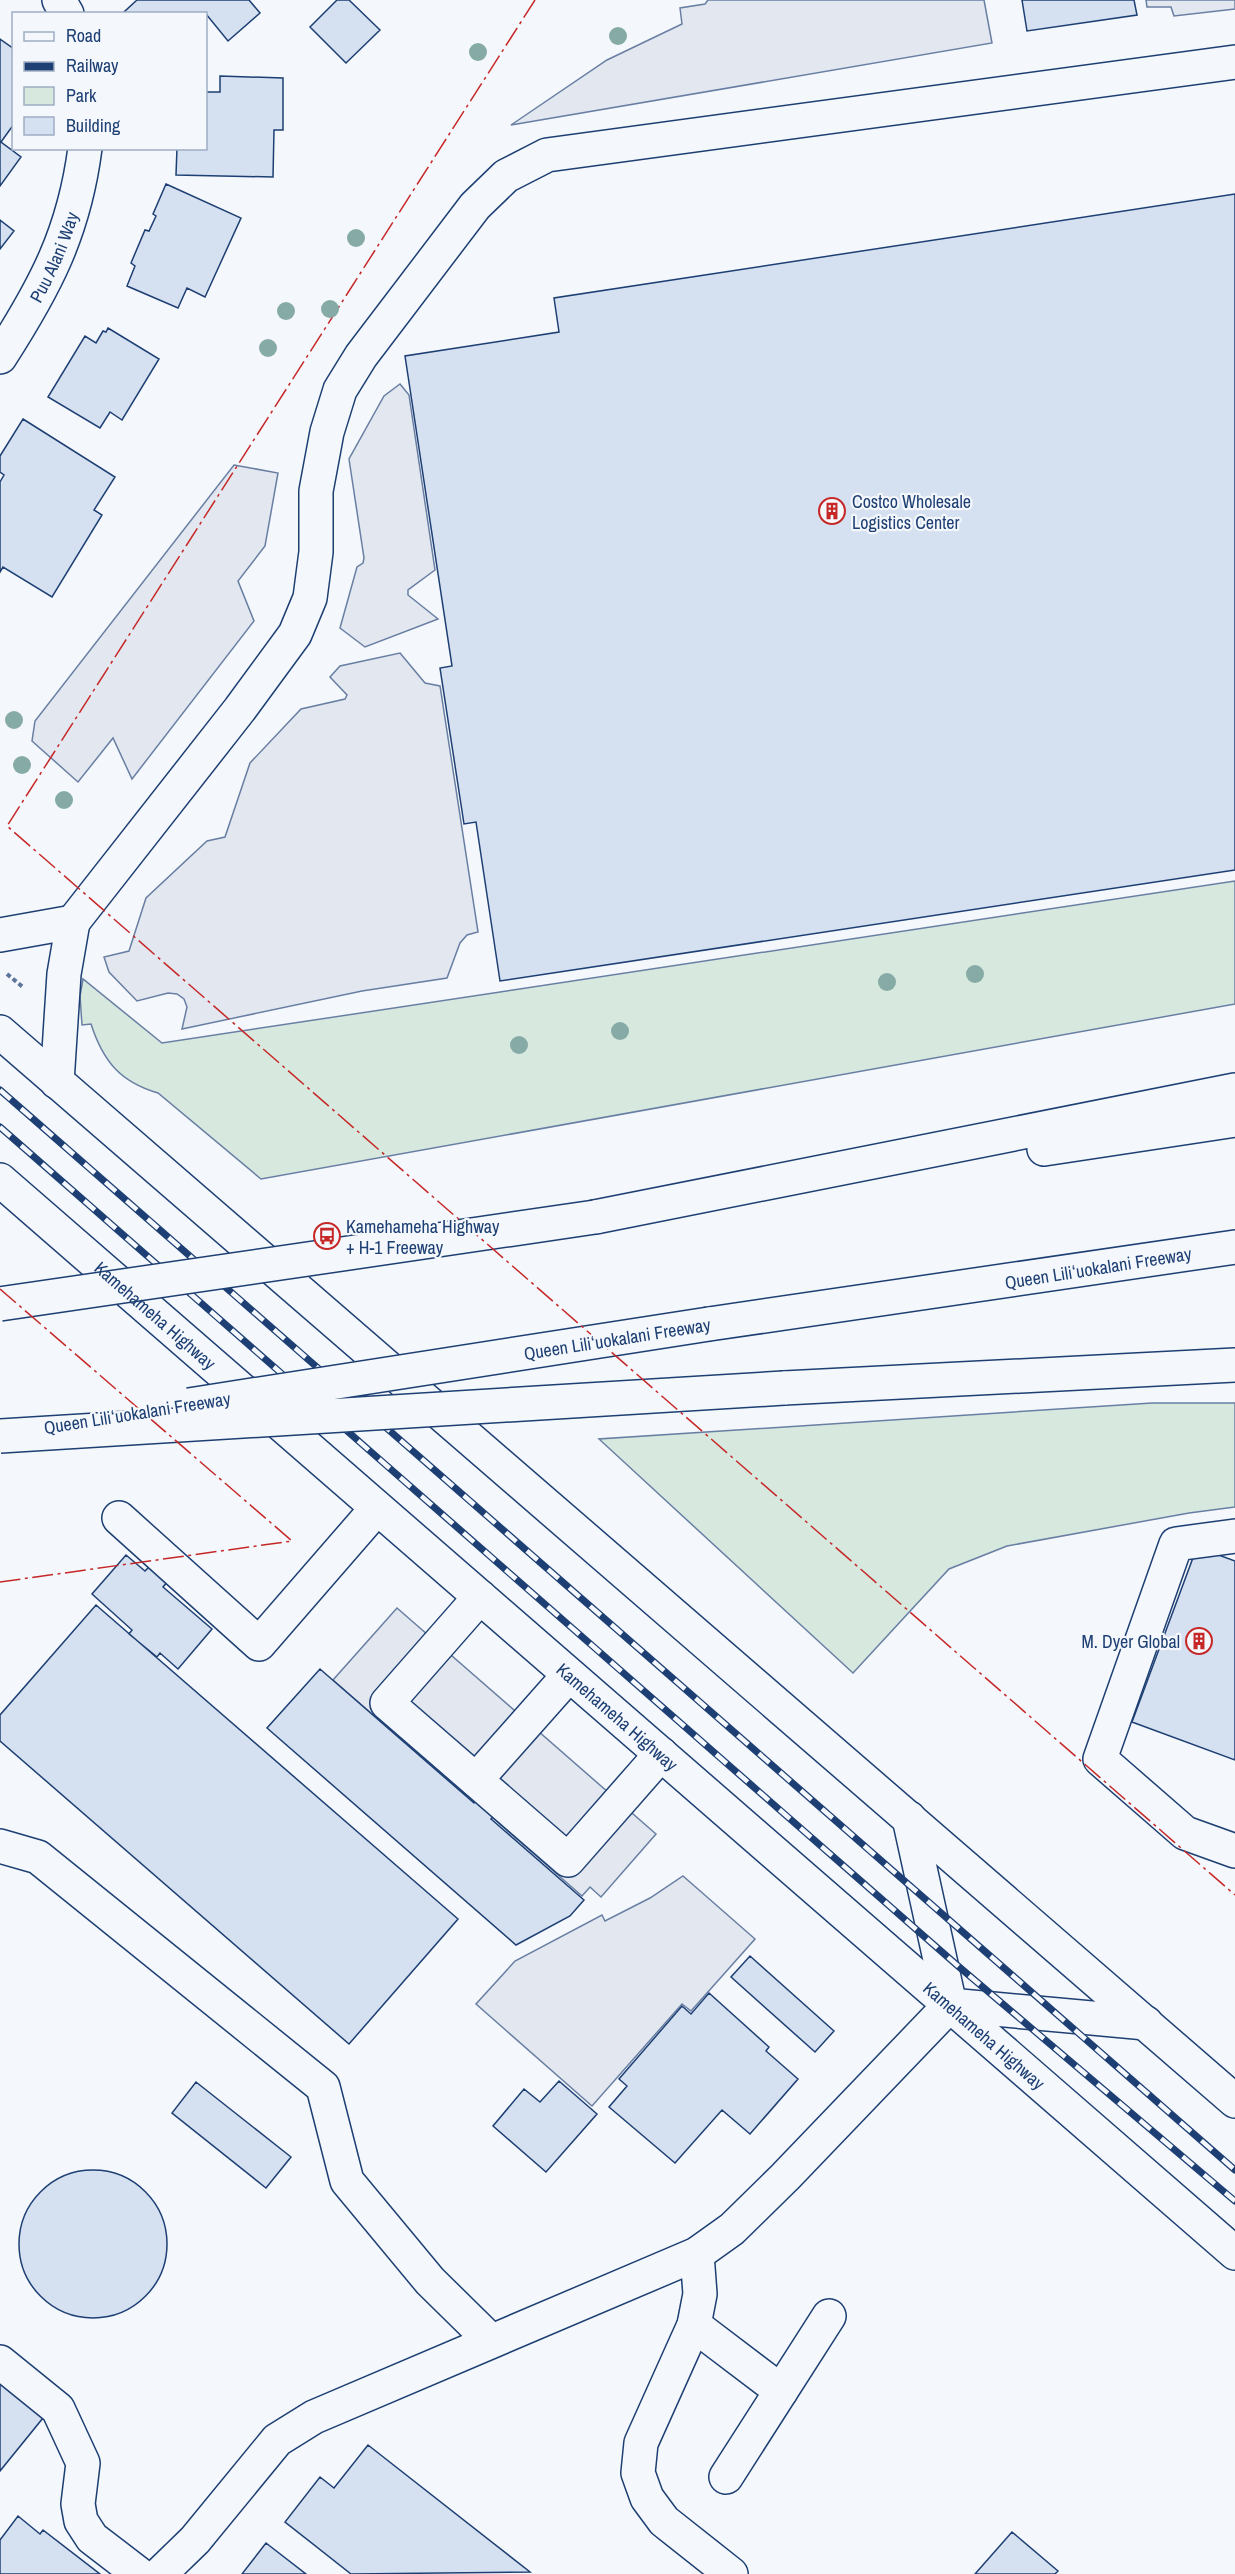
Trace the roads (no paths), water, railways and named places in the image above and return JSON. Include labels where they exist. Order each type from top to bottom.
[{"type":"main road","points":[[57,1082],[64,974],[73,922],[240,710],[295,634],[310,598],[316,552],[316,491],[327,432],[340,390],[361,356],[475,206],[506,176],[547,156],[1235,62]]},
{"type":"main road","name":"Puu Alani Way","points":[[0,357],[32,307],[56,259],[67,231],[80,184],[85,150]]},
{"type":"main road","points":[[0,935],[73,922]]},
{"type":"main road","points":[[0,1032],[1235,2101]]},
{"type":"main road","points":[[595,1217],[1235,1090]]},
{"type":"main road","points":[[0,1304],[1235,1120]]},
{"type":"main road","name":"Kamehameha Highway","points":[[0,1180],[1235,2253]]},
{"type":"main road","name":"Queen Liliʻuokalani Freeway","points":[[0,1435],[709,1324],[1235,1247]]},
{"type":"main road","points":[[0,1435],[784,1388],[1235,1365]]},
{"type":"main road","points":[[119,1518],[259,1644],[377,1508]]},
{"type":"main road","points":[[1235,1536],[1176,1544],[1100,1759],[1185,1833],[1235,1851]]},
{"type":"main road","points":[[480,1597],[387,1703],[568,1860],[661,1754]]},
{"type":"main road","points":[[476,1780],[569,1675]]},
{"type":"main road","points":[[909,1818],[950,2005]]},
{"type":"main road","points":[[0,1846],[38,1857],[323,2087],[347,2181],[430,2281],[491,2341]]},
{"type":"main road","points":[[950,2005],[1146,2023]]},
{"type":"main road","points":[[160,2574],[195,2540],[260,2460],[286,2434],[314,2417],[697,2254],[732,2229],[786,2177],[950,2005]]},
{"type":"main road","points":[[697,2254],[700,2294],[694,2325],[641,2443],[639,2473],[647,2498],[664,2522],[731,2574]]},
{"type":"main road","points":[[726,2477],[829,2316]]},
{"type":"main road","points":[[694,2325],[781,2391]]},
{"type":"main road","points":[[0,2362],[58,2409],[82,2463],[78,2504],[81,2521],[92,2538],[139,2574]]},
{"type":"railway","points":[[0,1090],[1235,2170]]},
{"type":"railway","points":[[0,1127],[958,1966],[1235,2201]]},
{"type":"place","name":"Costco Wholesale Logistics Center","points":[[832,511]]},
{"type":"place","name":"Kamehameha Highway + H-1 Freeway","points":[[327,1236]]},
{"type":"place","name":"M. Dyer Global","points":[[1199,1641]]}]
